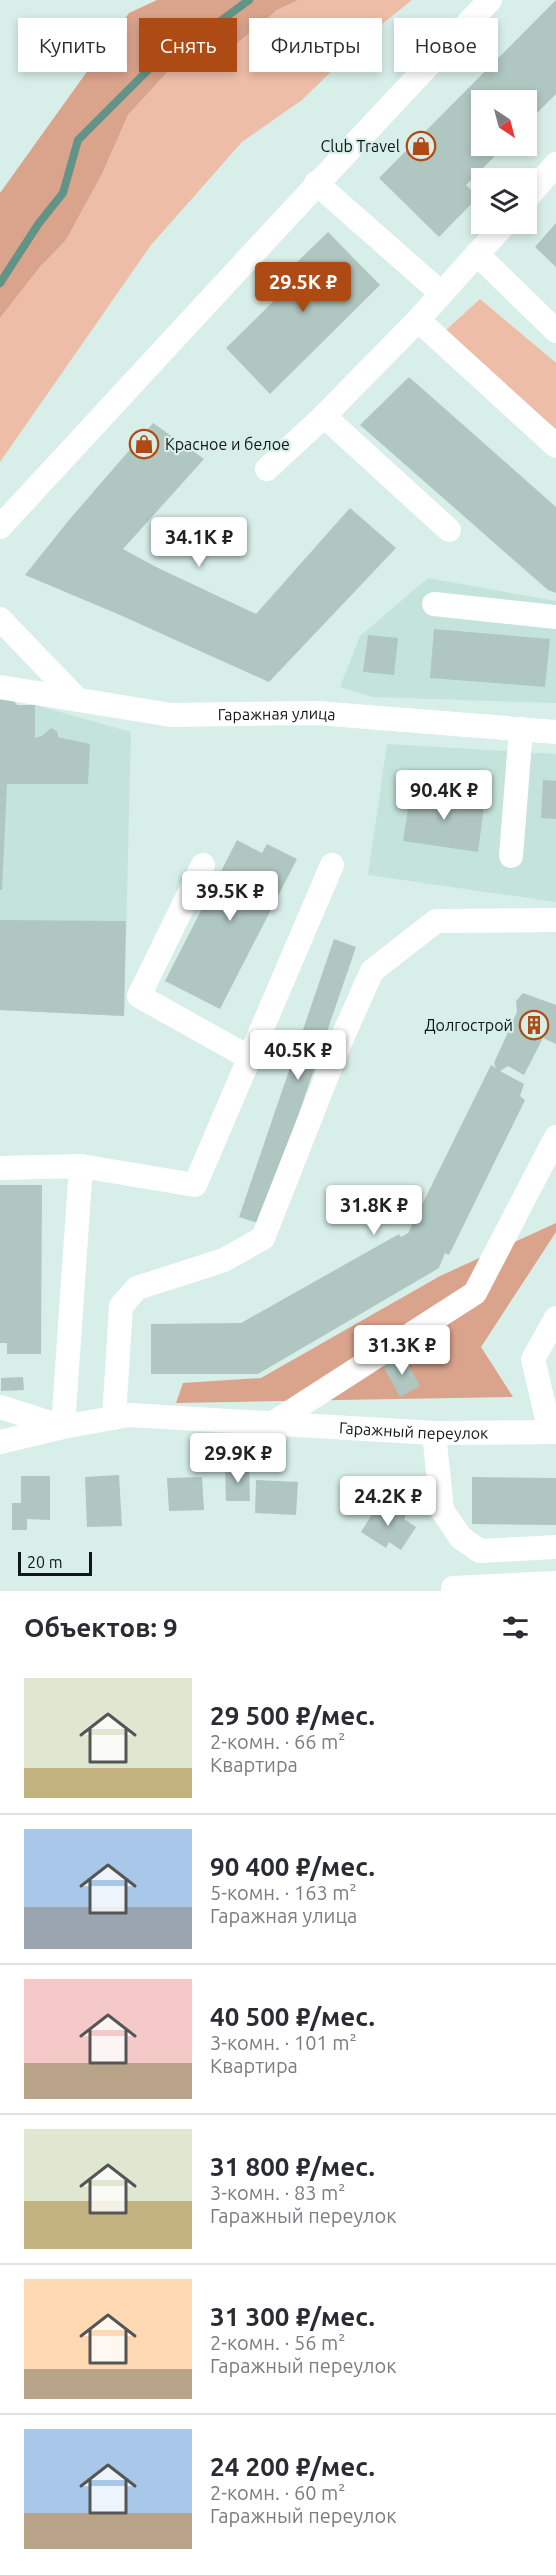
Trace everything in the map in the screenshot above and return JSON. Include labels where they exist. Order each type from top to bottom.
[{"type":"street","points":[[0,527],[226,284],[316,183],[490,0]]},
{"type":"street","points":[[537,186],[556,164]]},
{"type":"street","points":[[316,183],[441,293]]},
{"type":"street","points":[[267,469],[324,416],[418,320],[496,234]]},
{"type":"street","points":[[477,254],[556,331]]},
{"type":"street","points":[[418,320],[556,446]]},
{"type":"street","points":[[324,416],[449,530]]},
{"type":"street","points":[[434,604],[556,617]]},
{"type":"street","points":[[0,619],[78,699]]},
{"type":"street","name":"Гаражная улица","points":[[0,687],[171,715],[317,713],[556,732]]},
{"type":"street","points":[[511,856],[521,729]]},
{"type":"street","points":[[202,865],[139,996],[250,1058]]},
{"type":"street","points":[[0,1168],[81,1166],[195,1185],[332,865]]},
{"type":"street","points":[[114,1418],[121,1306],[137,1288],[224,1260],[263,1238],[339,1045],[372,971],[436,921],[556,920]]},
{"type":"street","points":[[273,1423],[475,1293],[556,1137]]},
{"type":"street","points":[[0,1407],[63,1426],[81,1166]]},
{"type":"street","points":[[553,1432],[533,1359],[556,1318]]},
{"type":"street","name":"Гаражный переулок","points":[[0,1442],[63,1426],[129,1415],[434,1433],[553,1432]]},
{"type":"street","points":[[434,1433],[442,1510],[461,1538],[480,1551],[494,1586]]},
{"type":"street","points":[[480,1551],[556,1547]]},
{"type":"street","points":[[453,1591],[453,1588],[545,1586]]},
{"type":"shaded area","points":[[157,0],[298,0],[277,10],[267,18],[249,18],[249,33],[237,43],[237,18],[139,18],[139,72],[167,72],[128,115],[102,174],[66,240],[40,267],[0,318],[0,193],[87,72],[127,72],[125,18],[129,13]]},
{"type":"shaded area","points":[[298,0],[412,0],[382,24],[382,18],[267,18],[277,10]]},
{"type":"shaded area","points":[[249,33],[249,72],[331,72],[302,100],[242,142],[151,245],[0,462],[0,318],[40,267],[66,240],[102,174],[128,115],[167,72],[237,72],[237,43]]},
{"type":"shaded area","points":[[480,299],[556,363],[556,429],[444,332]]},
{"type":"shaded area","points":[[428,578],[556,601],[556,703],[372,697],[340,687],[360,636]]},
{"type":"shaded area","points":[[0,691],[6,691],[17,705],[35,705],[131,732],[124,1016],[0,1010]]},
{"type":"shaded area","points":[[387,744],[556,754],[556,902],[368,875]]},
{"type":"shaded area","points":[[556,1223],[556,1232],[481,1347],[513,1397],[176,1403],[183,1383],[261,1378],[440,1276]]},
{"type":"building","points":[[556,0],[556,94],[537,113],[537,90],[471,90],[471,156],[495,156],[483,168],[471,168],[471,180],[466,185],[471,190],[471,204],[439,237],[379,178],[484,72],[498,72],[498,58]]},
{"type":"building","points":[[556,223],[556,267],[535,247]]},
{"type":"building","points":[[328,232],[380,285],[270,394],[226,348],[299,276],[291,268]]},
{"type":"building","points":[[409,377],[556,507],[556,593],[548,590],[360,425]]},
{"type":"building","points":[[153,423],[204,459],[123,549],[156,567],[256,614],[350,508],[396,548],[269,682],[25,575]]},
{"type":"building","points":[[434,629],[550,639],[545,687],[430,678]]},
{"type":"building","points":[[368,635],[398,638],[394,675],[363,672]]},
{"type":"building","points":[[0,691],[6,691],[17,705],[35,705],[35,738],[42,736],[51,728],[57,731],[58,737],[90,744],[88,784],[7,784],[2,890],[0,890]]},
{"type":"building","points":[[543,780],[556,781],[556,819],[541,818]]},
{"type":"building","points":[[411,789],[485,800],[478,852],[403,841]]},
{"type":"building","points":[[237,840],[262,853],[267,844],[297,859],[220,1009],[165,981]]},
{"type":"building","points":[[0,920],[126,921],[124,1016],[0,1010]]},
{"type":"building","points":[[334,939],[356,947],[261,1224],[239,1217]]},
{"type":"building","points":[[523,993],[556,1005],[556,1044],[543,1038],[524,1075],[508,1066],[500,1071],[524,1084],[520,1096],[525,1100],[449,1255],[445,1253],[439,1268],[258,1374],[151,1374],[151,1324],[241,1323],[399,1234],[401,1237],[408,1233],[491,1065],[496,1068],[494,1063],[517,1012],[516,1001]]},
{"type":"building","points":[[0,1185],[42,1185],[41,1354],[7,1354],[7,1343],[0,1343]]},
{"type":"building","points":[[403,1355],[420,1386],[400,1397],[383,1366]]},
{"type":"building","points":[[23,1377],[24,1390],[1,1391],[1,1378]]},
{"type":"building","points":[[249,1466],[250,1501],[226,1501],[225,1467]]},
{"type":"building","points":[[119,1475],[122,1526],[87,1527],[85,1477]]},
{"type":"building","points":[[21,1476],[50,1476],[50,1520],[27,1519],[27,1530],[12,1530],[12,1503],[21,1503]]},
{"type":"building","points":[[202,1477],[204,1510],[169,1511],[167,1478]]},
{"type":"building","points":[[472,1477],[556,1478],[556,1525],[472,1524]]},
{"type":"building","points":[[256,1480],[298,1482],[296,1515],[255,1513]]},
{"type":"building","points":[[381,1500],[406,1516],[404,1519],[416,1527],[401,1550],[389,1542],[386,1548],[361,1532]]},
{"type":"waterway","points":[[0,283],[39,223],[63,193],[78,140],[179,39],[211,28],[249,0]]},
{"type":"place","name":"Club Travel","points":[[421,146]]},
{"type":"place","name":"Красное и белое","points":[[144,444]]},
{"type":"place","name":"Долгострой","points":[[534,1025]]}]
